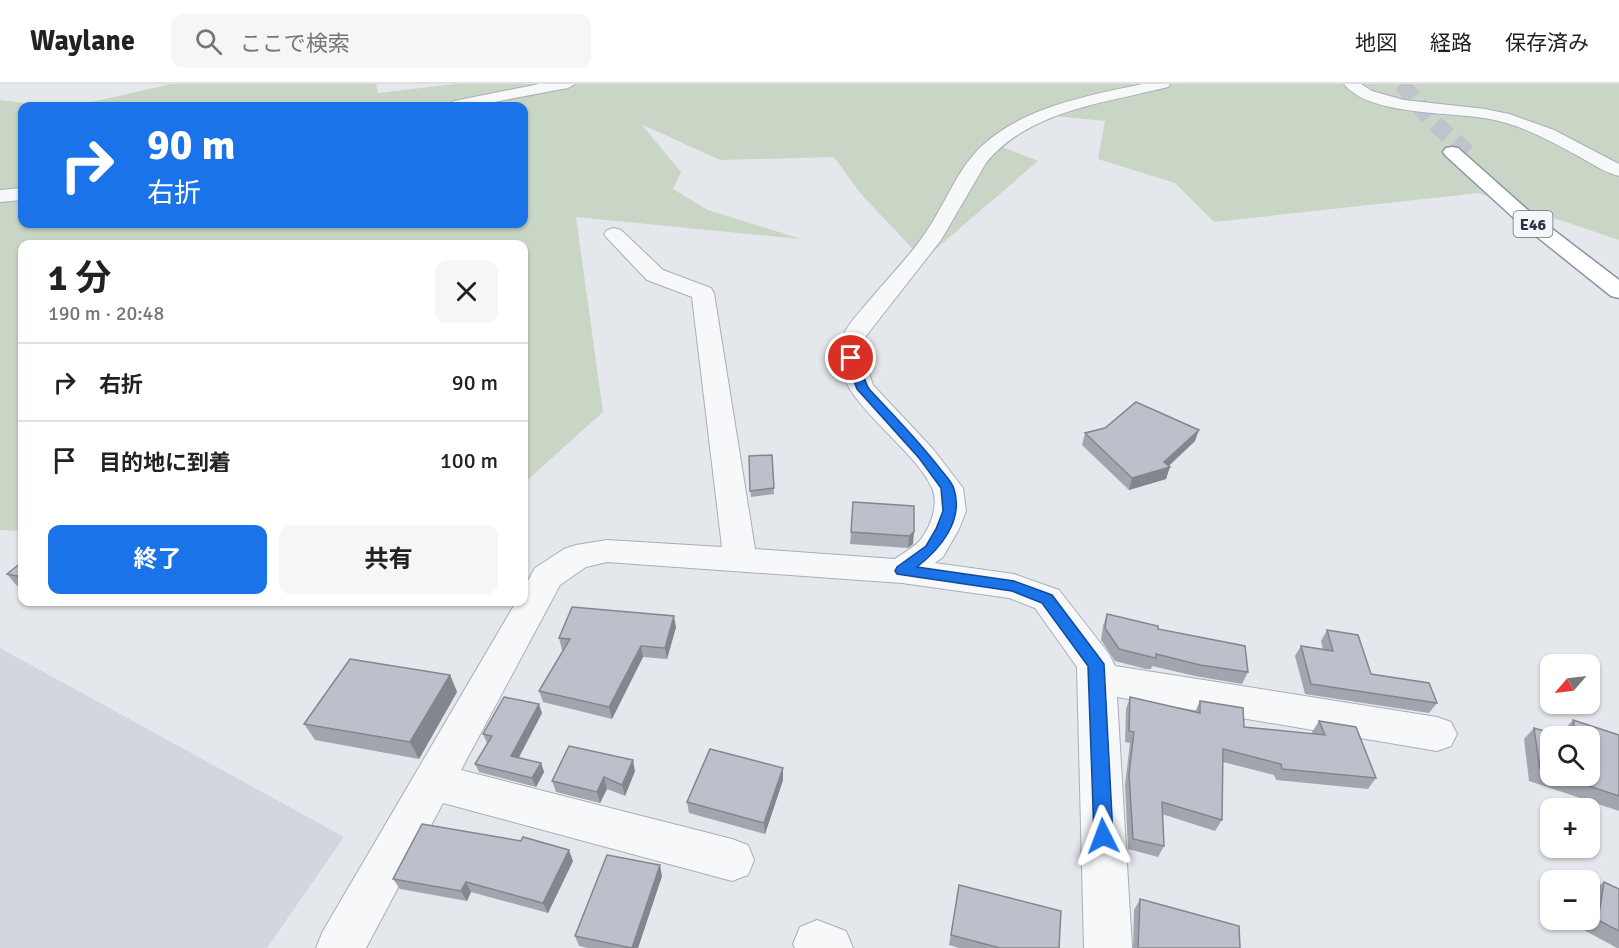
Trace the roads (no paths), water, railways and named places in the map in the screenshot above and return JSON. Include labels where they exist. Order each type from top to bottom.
[{"type":"highway","name":"E46","points":[[1619,276],[1460,153],[1486,185],[1619,291]]},
{"type":"street","points":[[473,102],[568,84]]},
{"type":"street","points":[[902,571],[931,549],[943,529],[950,511],[948,488],[923,455],[861,387],[851,358],[854,334],[934,236],[978,161],[989,148],[1020,127],[1076,103],[1163,84]]},
{"type":"street","points":[[1351,84],[1394,103],[1499,116],[1537,127],[1619,171]]},
{"type":"street","points":[[0,196],[18,194]]},
{"type":"street","points":[[614,234],[655,275],[703,292],[740,560]]},
{"type":"street","points":[[340,948],[547,578],[576,557],[607,551],[902,571],[1014,586],[1047,599],[1096,664],[1108,948]]},
{"type":"street","points":[[1096,678],[1437,734]]},
{"type":"street","points":[[434,782],[732,860]]},
{"type":"tunnel","points":[[1402,84],[1430,119],[1468,153]]}]
